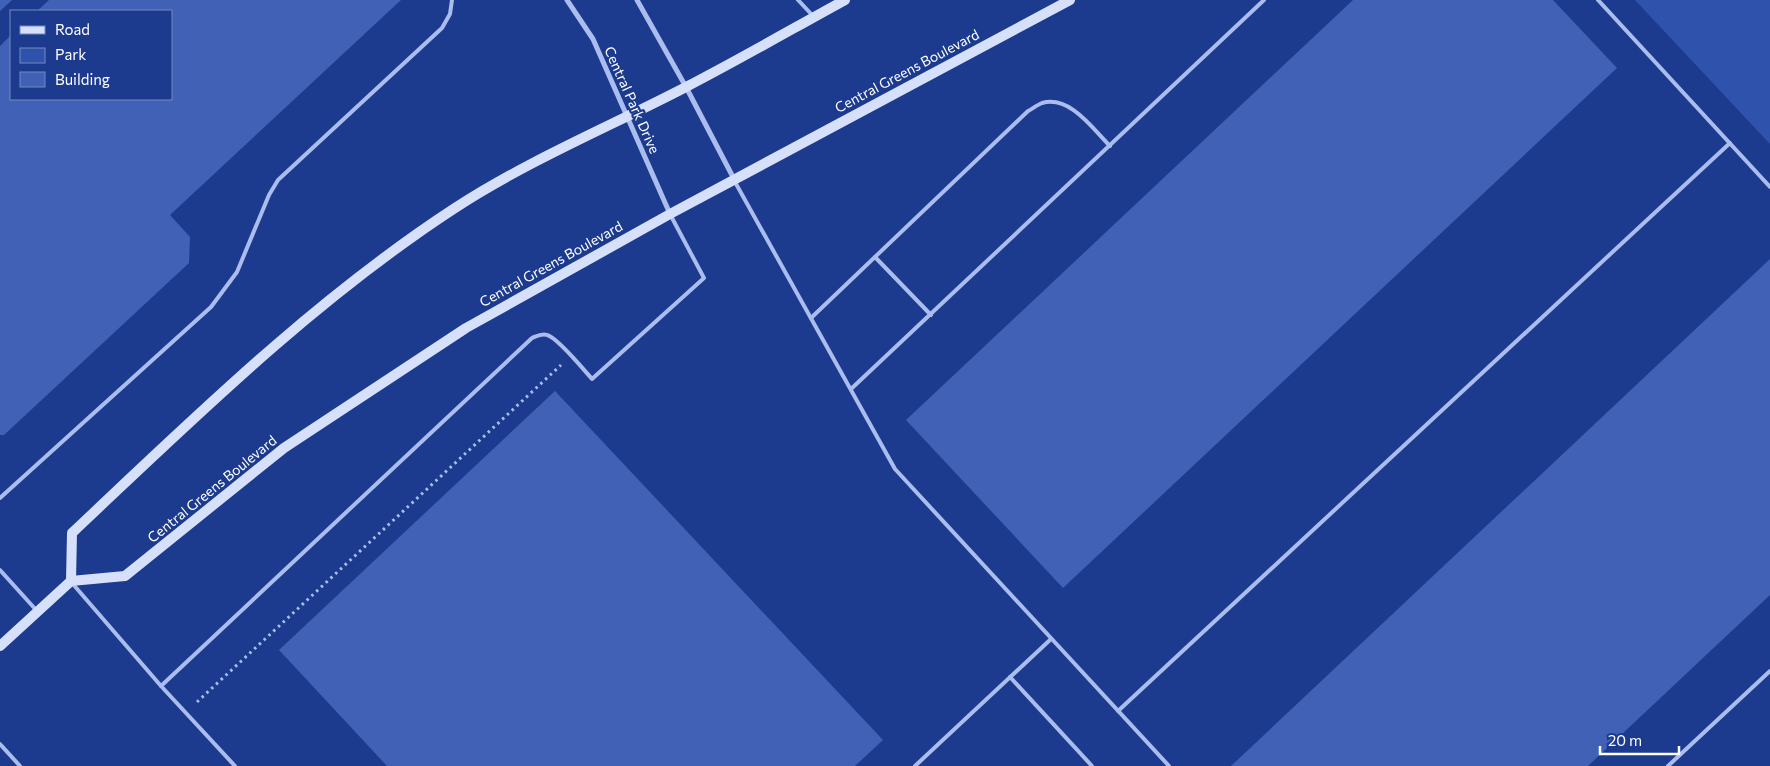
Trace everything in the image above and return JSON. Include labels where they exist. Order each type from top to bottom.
[{"type":"street","name":"Central Park Drive","points":[[567,0],[593,39],[670,214]]},
{"type":"street","points":[[637,0],[686,87],[734,179]]},
{"type":"street","points":[[0,646],[71,581],[72,533],[206,406],[302,321],[385,257],[455,208],[530,163],[686,87],[845,0]]},
{"type":"street","name":"Central Greens Boulevard","points":[[71,581],[125,576],[292,442],[466,328],[734,179],[1070,0]]},
{"type":"lane","points":[[0,498],[211,306],[237,272],[269,195],[278,180],[442,28],[450,14],[452,0]]},
{"type":"lane","points":[[798,0],[814,17]]},
{"type":"lane","points":[[851,389],[1264,0]]},
{"type":"lane","points":[[1598,0],[1770,187]]},
{"type":"lane","points":[[811,318],[1028,111],[1042,103],[1059,102],[1074,110],[1110,146]]},
{"type":"lane","points":[[1118,711],[1730,144]]},
{"type":"lane","points":[[734,179],[895,469],[1169,766]]},
{"type":"lane","points":[[161,686],[532,338],[541,334],[549,335],[592,379],[704,278],[670,214]]},
{"type":"lane","points":[[875,257],[931,315]]},
{"type":"lane","points":[[0,570],[37,611]]},
{"type":"lane","points":[[71,581],[161,686],[235,766]]},
{"type":"lane","points":[[914,766],[1051,639]]},
{"type":"lane","points":[[1668,766],[1770,671]]},
{"type":"lane","points":[[1010,677],[1092,766]]},
{"type":"lane","points":[[0,744],[20,766]]},
{"type":"path","points":[[186,713],[570,356]]},
{"type":"green space","points":[[1635,0],[1770,0],[1770,144]]},
{"type":"building","points":[[0,0],[12,0],[0,11]]},
{"type":"building","points":[[49,0],[401,0],[170,215],[190,237],[189,263],[4,435],[0,435],[0,46],[10,36],[10,100],[172,100],[172,10],[38,10]]},
{"type":"building","points":[[1353,0],[1553,0],[1617,68],[1063,588],[906,420]]},
{"type":"building","points":[[1770,259],[1770,595],[1588,766],[1231,766]]},
{"type":"building","points":[[555,391],[883,740],[855,766],[387,766],[279,650]]}]
